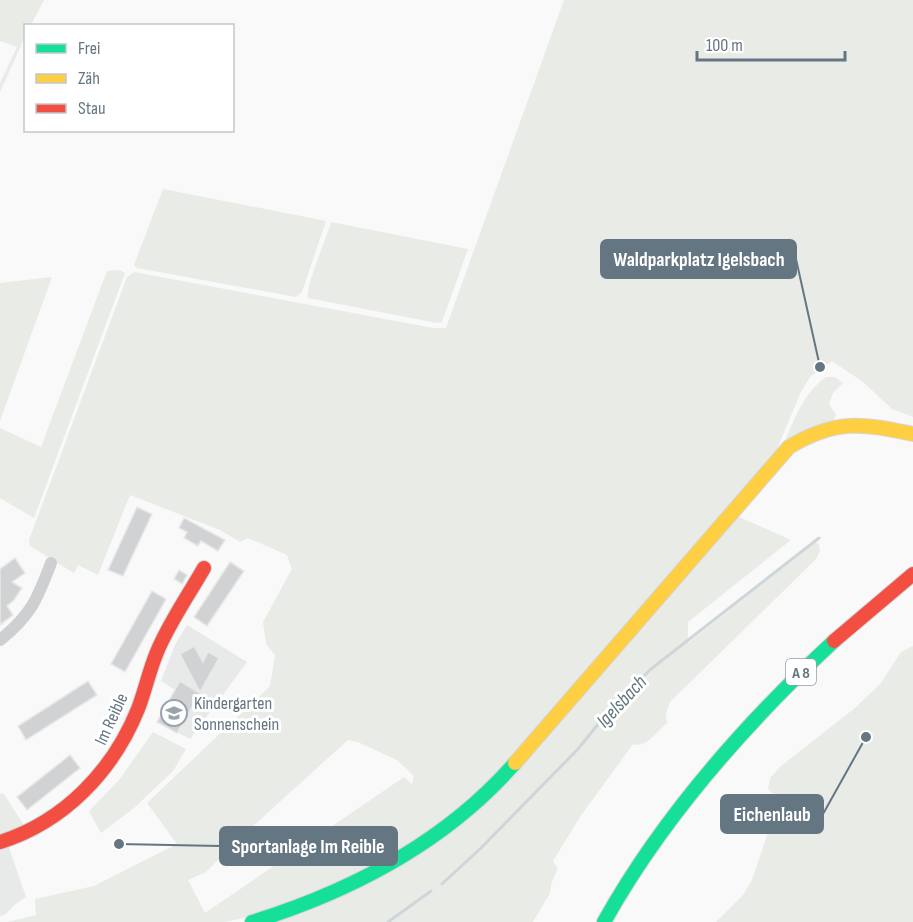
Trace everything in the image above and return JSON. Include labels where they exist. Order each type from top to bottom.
[{"type":"main road","points":[[252,922],[313,903],[369,878],[428,841],[479,800],[508,771],[789,447],[825,428],[845,424],[862,424],[913,434]]},
{"type":"main road","name":"Im Reible","points":[[0,842],[29,832],[54,817],[83,792],[112,760],[135,717],[161,644],[204,568]]},
{"type":"main road","name":"A 8","points":[[604,922],[666,828],[739,737],[818,655],[864,613],[913,574]]},
{"type":"main road","name":"A 8","points":[[617,922],[675,834],[740,753],[798,690],[871,621],[913,588]]},
{"type":"street","points":[[0,640],[28,614],[39,594],[51,563]]},
{"type":"shaded area","points":[[0,0],[44,0],[32,24],[24,24],[24,39],[0,92],[0,83],[17,47],[0,41]]},
{"type":"shaded area","points":[[564,0],[913,0],[913,417],[892,409],[863,382],[832,361],[810,377],[800,394],[772,461],[500,772],[425,837],[350,880],[247,917],[226,922],[7,922],[36,915],[35,899],[94,886],[177,844],[147,803],[270,686],[275,655],[266,644],[263,622],[292,569],[287,555],[248,538],[240,542],[220,530],[130,495],[98,575],[78,565],[74,573],[30,546],[29,540],[127,277],[134,272],[433,328],[446,328]],"holes":[[[348,740],[358,742],[397,760],[414,776],[412,784],[404,777],[205,913],[188,880],[206,872],[226,852],[223,846],[238,832],[242,836]]]},
{"type":"shaded area","points":[[163,189],[326,221],[302,292],[296,297],[137,268],[134,265]]},
{"type":"shaded area","points":[[331,222],[468,249],[442,322],[437,323],[308,298],[313,273]]},
{"type":"shaded area","points":[[120,270],[125,273],[34,518],[0,498],[0,428],[41,447],[107,271]]},
{"type":"shaded area","points":[[52,277],[0,421],[0,283]]},
{"type":"shaded area","points":[[826,377],[835,377],[843,383],[833,393],[829,404],[836,415],[834,420],[784,443],[811,391]]},
{"type":"shaded area","points":[[735,515],[791,540],[688,622],[688,643],[815,542],[819,544],[820,551],[816,559],[670,702],[666,714],[667,723],[647,742],[633,744],[580,817],[553,861],[558,869],[552,881],[550,893],[533,922],[270,922],[432,844]]},
{"type":"shaded area","points":[[187,625],[247,662],[190,739],[157,722],[175,690],[161,681],[175,645]]},
{"type":"shaded area","points":[[913,646],[913,922],[716,922],[743,895],[752,880],[779,800],[768,789],[770,778],[781,766],[855,708],[881,683],[901,652]]},
{"type":"shaded area","points":[[153,732],[186,749],[173,771],[134,808],[101,833],[89,811],[119,780]]},
{"type":"shaded area","points":[[0,793],[4,794],[25,827],[0,835]]},
{"type":"shaded area","points":[[9,848],[26,897],[6,914],[0,916],[0,849]]},
{"type":"building","points":[[137,507],[152,514],[123,576],[108,570]]},
{"type":"building","points":[[184,518],[225,540],[218,551],[201,541],[198,546],[184,538],[187,532],[179,528]]},
{"type":"building","points":[[15,558],[25,573],[12,582],[22,588],[7,606],[13,615],[0,625],[0,569]]},
{"type":"building","points":[[230,562],[244,571],[207,626],[194,617]]},
{"type":"building","points":[[179,570],[187,575],[182,584],[174,579]]},
{"type":"building","points":[[152,591],[166,599],[125,672],[111,664]]},
{"type":"building","points":[[194,646],[203,662],[208,652],[219,658],[200,692],[180,654]]},
{"type":"building","points":[[88,681],[97,695],[26,740],[18,726]]},
{"type":"building","points":[[180,681],[200,693],[177,733],[157,722]]},
{"type":"building","points":[[70,755],[80,768],[27,810],[17,797]]},
{"type":"waterway","name":"Igelsbach","points":[[442,884],[481,848],[578,749],[612,707],[651,669],[819,538]]},
{"type":"waterway","name":"Igelsbach","points":[[388,922],[431,891]]},
{"type":"traffic: fast","points":[[604,922],[652,845],[708,772],[769,705],[834,641]]},
{"type":"traffic: fast","points":[[252,922],[325,895],[395,861],[458,817],[488,792],[515,763]]},
{"type":"traffic: slow","points":[[515,763],[789,447],[821,432],[849,426],[878,427],[913,434]]},
{"type":"traffic: jam","points":[[0,842],[45,822],[65,807],[84,791],[115,753],[138,709],[162,641],[204,568]]},
{"type":"traffic: jam","points":[[834,641],[913,574]]},
{"type":"place","name":"Waldparkplatz Igelsbach","points":[[820,367]]},
{"type":"place","name":"Kindergarten Sonnenschein","points":[[174,713]]},
{"type":"place","name":"Eichenlaub","points":[[866,737]]},
{"type":"place","name":"Sportanlage Im Reible","points":[[119,844]]}]
